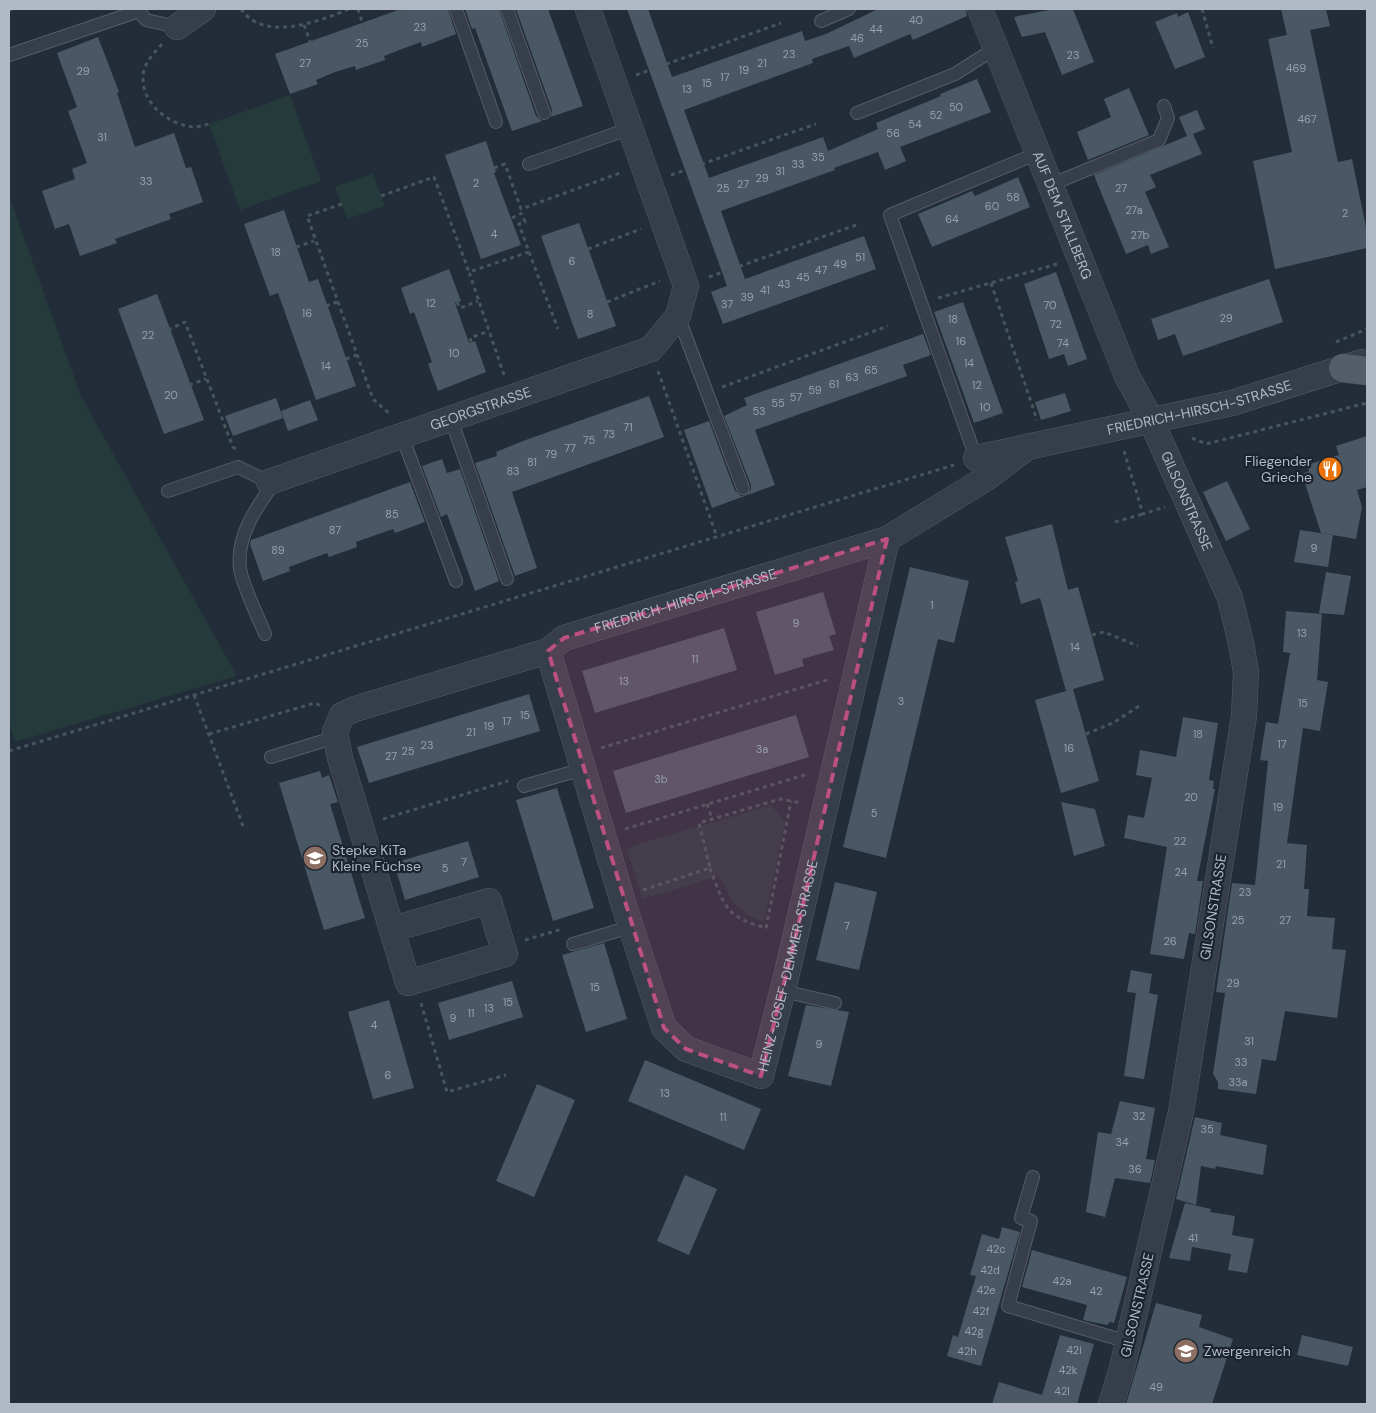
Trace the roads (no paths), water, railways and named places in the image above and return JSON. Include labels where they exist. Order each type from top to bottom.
[{"type":"street","points":[[177,27],[203,9]]},
{"type":"street","points":[[588,9],[684,280],[678,316]]},
{"type":"street","name":"AUF DEM STALLBERG","points":[[983,10],[996,48],[1127,376],[1151,420]]},
{"type":"street","name":"GEORGSTRASSE","points":[[272,481],[651,349],[678,316]]},
{"type":"street","name":"FRIEDRICH-HIRSCH-STRASSE","points":[[976,458],[1232,404],[1359,366]]},
{"type":"street","name":"GILSONSTRASSE","points":[[1111,1404],[1128,1342],[1182,1112],[1244,716],[1246,672],[1230,598],[1151,420]]},
{"type":"street","name":"FRIEDRICH-HIRSCH-STRASSE","points":[[337,728],[355,709],[548,651],[564,638],[887,539],[985,479],[1037,444]]},
{"type":"street","name":"HEINZ-JOSEF-DEMMER-STRASSE","points":[[548,651],[630,926],[664,1028],[686,1049],[761,1076],[783,991],[887,539]]},
{"type":"street","points":[[337,728],[340,758],[408,982],[505,954],[489,901],[393,928]]},
{"type":"lane","points":[[456,9],[496,122]]},
{"type":"lane","points":[[507,9],[544,113]]},
{"type":"lane","points":[[821,21],[849,9]]},
{"type":"lane","points":[[9,55],[139,12],[146,20],[177,27]]},
{"type":"lane","points":[[857,113],[955,74],[996,48]]},
{"type":"lane","points":[[1050,185],[1159,140],[1168,118],[1164,106]]},
{"type":"lane","points":[[529,164],[631,128]]},
{"type":"lane","points":[[976,458],[890,215],[1038,153]]},
{"type":"lane","points":[[678,316],[743,488]]},
{"type":"lane","points":[[451,419],[507,579]]},
{"type":"lane","points":[[407,434],[456,581]]},
{"type":"lane","points":[[168,491],[238,467],[272,481],[254,511],[241,547],[240,562],[240,569],[265,634]]},
{"type":"lane","points":[[270,757],[337,728]]},
{"type":"lane","points":[[519,783],[581,762]]},
{"type":"lane","points":[[573,944],[630,926]]},
{"type":"lane","points":[[783,991],[835,1003]]},
{"type":"lane","points":[[1033,1177],[1021,1218],[1031,1221],[1008,1306],[1128,1342]]},
{"type":"place","name":"Fliegender Grieche","points":[[1330,469]]},
{"type":"place","name":"Stepke KiTa Kleine Füchse","points":[[315,858]]},
{"type":"place","name":"Zwergenreich","points":[[1186,1351]]}]
